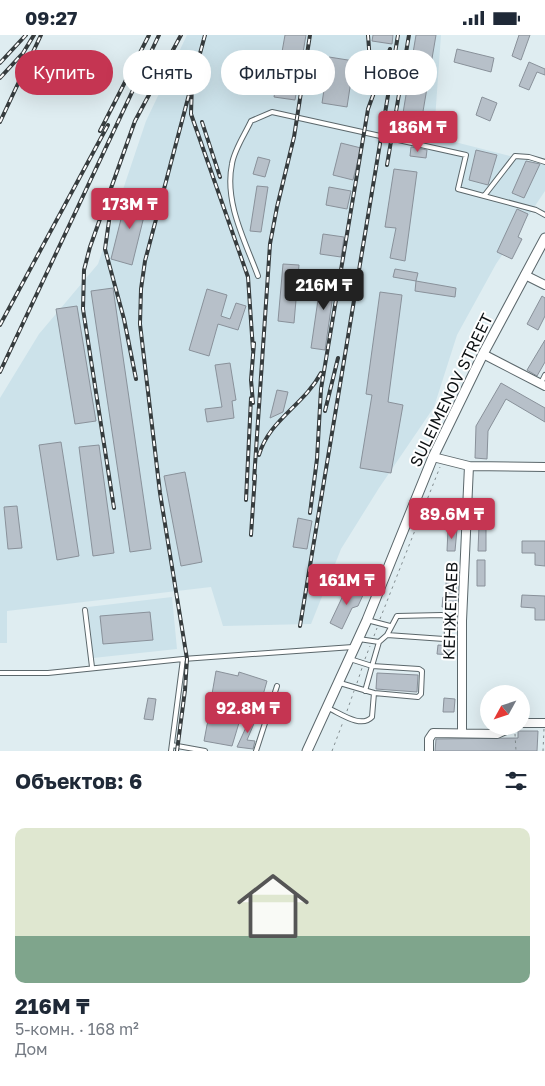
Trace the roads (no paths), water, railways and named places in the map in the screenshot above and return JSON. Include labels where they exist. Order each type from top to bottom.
[{"type":"street","name":"SULEIMENOV STREET","points":[[307,751],[340,683],[367,620],[433,457],[483,355],[545,238]]},
{"type":"street","points":[[525,275],[545,285]]},
{"type":"street","points":[[483,355],[542,386]]},
{"type":"street","points":[[433,457],[469,466],[545,467]]},
{"type":"street","name":"КЕНЖЕТАЕВ","points":[[462,733],[462,621],[469,466]]},
{"type":"street","points":[[530,723],[544,723]]},
{"type":"street","points":[[428,751],[429,739],[433,733],[480,734]]},
{"type":"lane","points":[[258,276],[234,213],[230,193],[232,163],[252,121],[272,112],[466,155],[458,189],[536,210],[545,215]]},
{"type":"lane","points":[[484,196],[515,156],[529,157],[545,162]]},
{"type":"lane","points":[[542,386],[545,375]]},
{"type":"lane","points":[[85,610],[92,667]]},
{"type":"lane","points":[[365,691],[379,642],[387,635],[390,626],[397,616],[442,615],[446,617],[447,637],[444,639],[387,635]]},
{"type":"lane","points":[[367,620],[390,626]]},
{"type":"lane","points":[[0,673],[48,673],[92,667],[379,642]]},
{"type":"lane","points":[[171,751],[183,659]]},
{"type":"lane","points":[[340,683],[374,693],[418,697],[421,694],[422,671],[419,669],[363,664],[350,659]]},
{"type":"lane","points":[[256,751],[277,686]]},
{"type":"lane","points":[[328,707],[358,721],[370,720],[372,717],[374,693]]},
{"type":"lane","points":[[172,745],[205,751]]},
{"type":"railway","points":[[0,63],[26,35]]},
{"type":"railway","points":[[0,78],[23,53],[34,35]]},
{"type":"railway","points":[[0,122],[41,35]]},
{"type":"railway","points":[[100,131],[149,35]]},
{"type":"railway","points":[[0,372],[159,35]]},
{"type":"railway","points":[[114,508],[83,309],[84,270],[90,247],[135,121],[181,35]]},
{"type":"railway","points":[[205,35],[192,83],[191,114],[248,277],[253,350]]},
{"type":"railway","points":[[254,480],[270,244],[294,137],[310,35]]},
{"type":"railway","points":[[368,35],[369,50]]},
{"type":"railway","points":[[300,626],[398,35]]},
{"type":"railway","points":[[387,165],[409,35]]},
{"type":"railway","points":[[310,513],[317,459],[321,389],[368,109],[390,49]]},
{"type":"railway","points":[[177,751],[187,659],[160,493],[140,324],[141,289],[145,261],[189,95]]},
{"type":"railway","points":[[202,122],[220,177]]},
{"type":"railway","points":[[0,325],[108,125]]},
{"type":"railway","points":[[112,200],[105,249],[124,319],[136,379]]},
{"type":"railway","points":[[253,403],[251,380],[254,343]]},
{"type":"railway","points":[[325,411],[338,358]]},
{"type":"railway","points":[[259,455],[271,432],[306,394],[321,373]]},
{"type":"railway","points":[[246,500],[251,398]]},
{"type":"railway","points":[[251,535],[255,475]]}]
